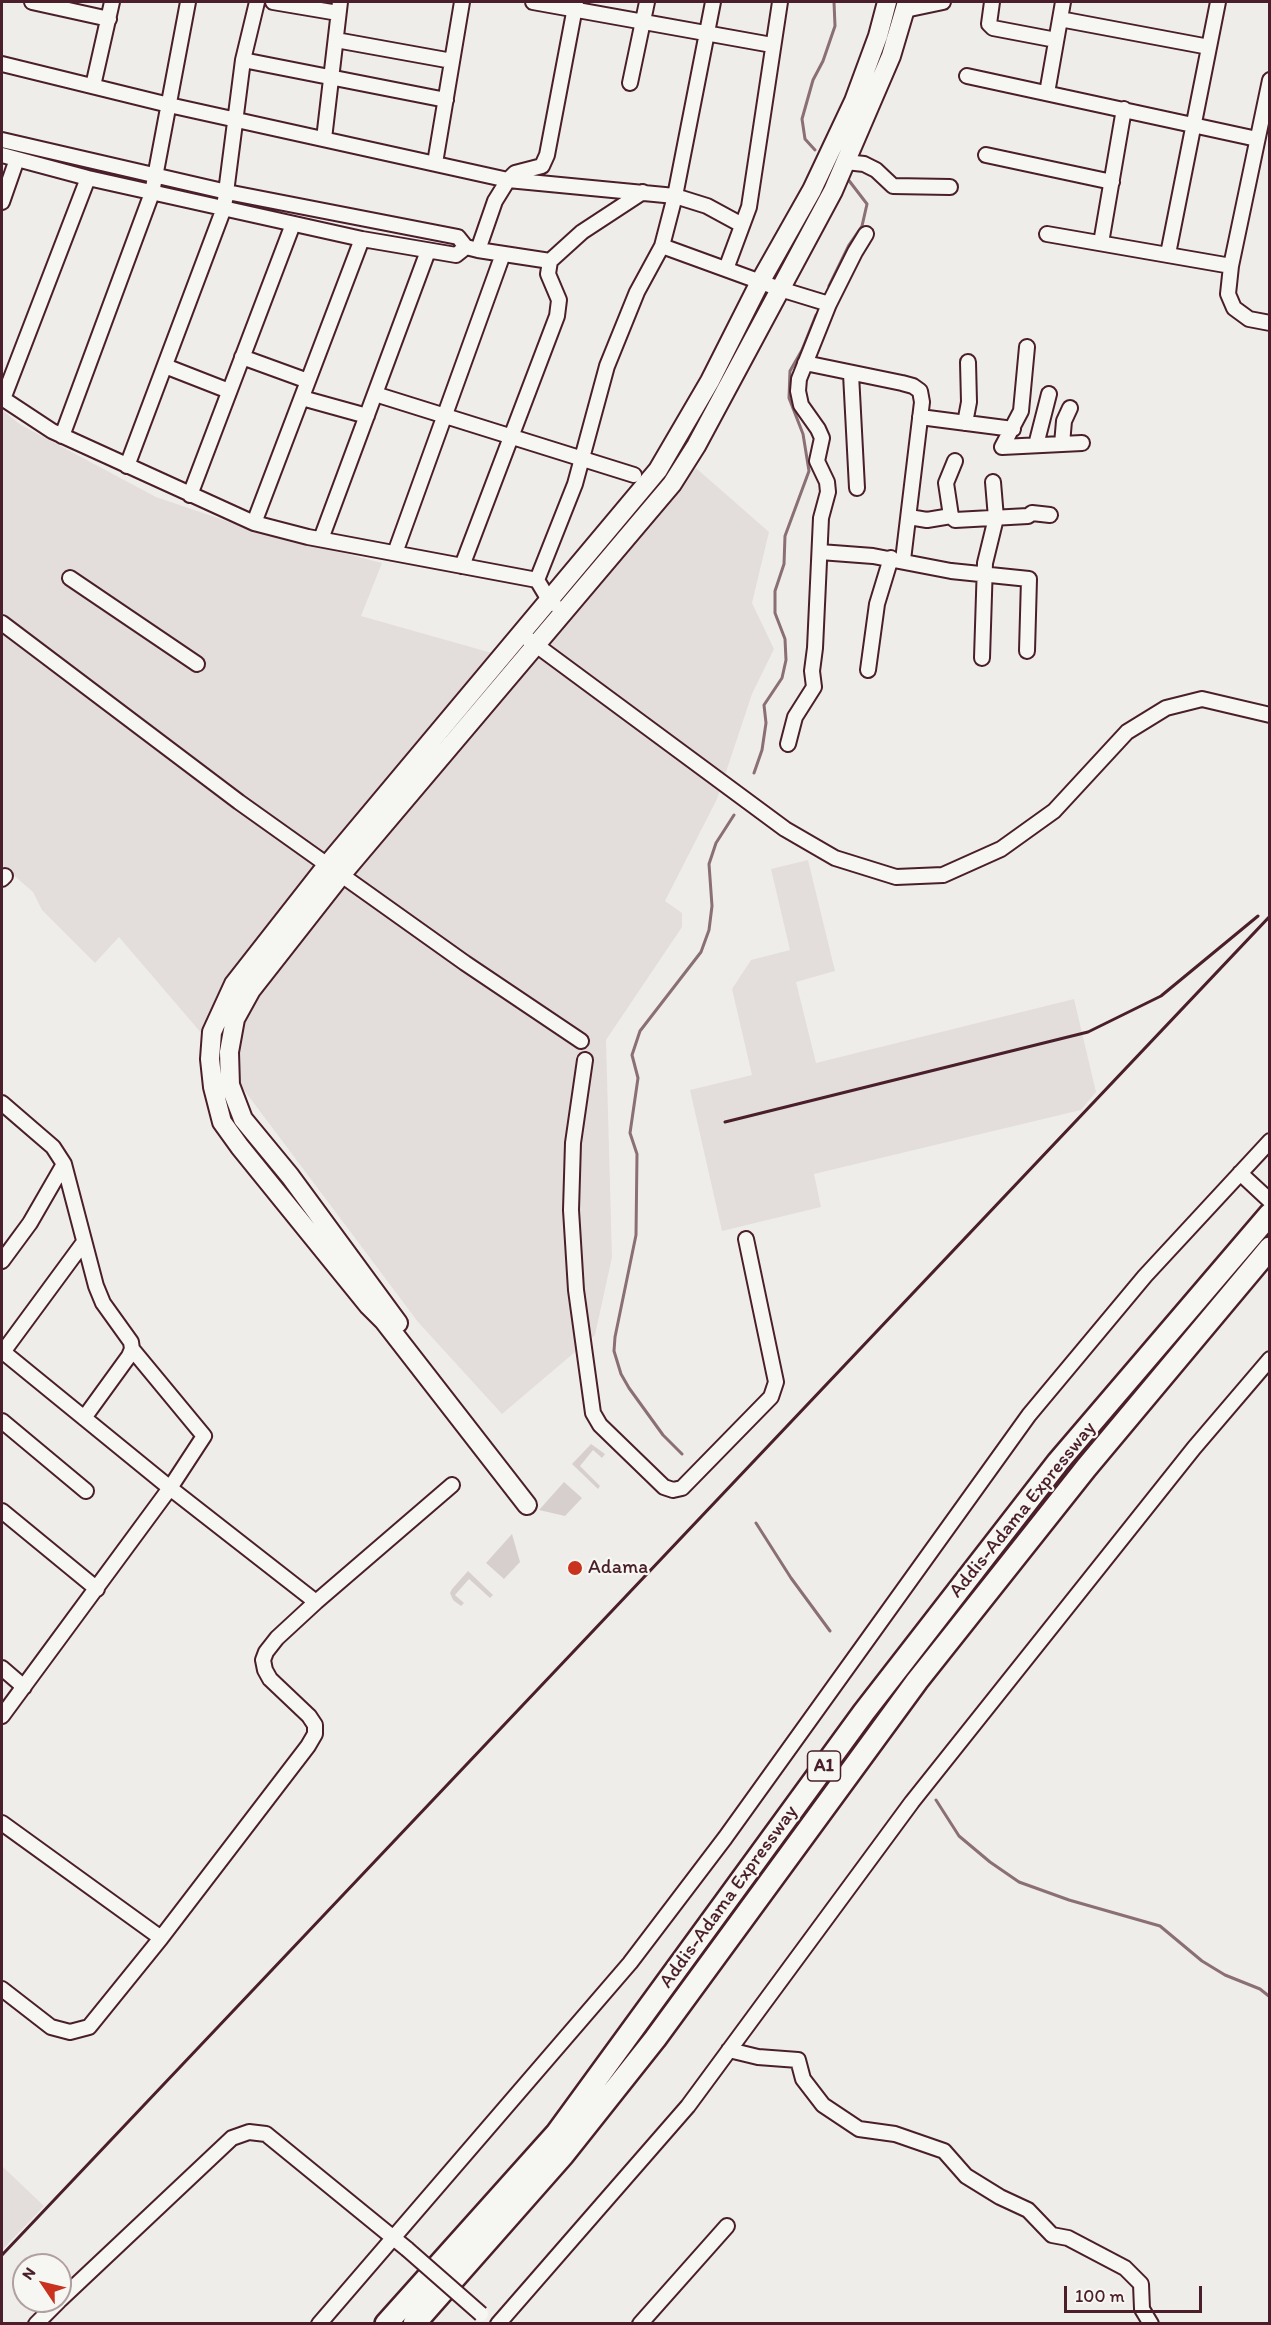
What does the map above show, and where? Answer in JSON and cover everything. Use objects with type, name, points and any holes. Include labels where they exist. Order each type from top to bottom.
[{"type":"highway","name":"Addis-Adama Expressway","points":[[386,2324],[557,2133],[871,1703],[1058,1462],[1269,1214]]},
{"type":"highway","name":"Addis-Adama Expressway","points":[[414,2324],[563,2155],[655,2038],[917,1682],[1086,1468],[1269,1248]]},
{"type":"main road","points":[[530,1501],[290,1176],[243,1119],[230,1085],[229,1052],[235,1019],[250,990],[335,869],[556,606],[658,470],[710,381],[760,282],[812,190],[854,101],[878,36],[887,2]]},
{"type":"main road","points":[[556,606],[672,484],[696,446],[846,162],[891,56],[905,6]]},
{"type":"street","points":[[41,2],[109,19]]},
{"type":"street","points":[[93,86],[112,2]]},
{"type":"street","points":[[62,436],[152,193],[188,2]]},
{"type":"street","points":[[127,466],[224,208],[243,60],[257,2]]},
{"type":"street","points":[[273,2],[339,7],[324,139]]},
{"type":"street","points":[[435,163],[462,2]]},
{"type":"street","points":[[533,2],[575,5],[644,21],[772,45]]},
{"type":"street","points":[[630,83],[647,2]]},
{"type":"street","points":[[537,580],[575,484],[607,366],[637,292],[662,246],[675,196],[713,2]]},
{"type":"street","points":[[726,269],[749,207],[780,2]]},
{"type":"street","points":[[905,6],[943,2]]},
{"type":"street","points":[[992,2],[989,24],[993,28],[1056,40]]},
{"type":"street","points":[[1047,93],[1063,2]]},
{"type":"street","points":[[1168,254],[1218,2]]},
{"type":"street","points":[[2,155],[152,193],[362,239],[456,255],[472,248],[508,180],[515,173],[542,166],[547,155],[575,5]]},
{"type":"street","points":[[1060,19],[1209,47]]},
{"type":"street","points":[[336,40],[452,61]]},
{"type":"street","points":[[243,60],[446,100]]},
{"type":"street","points":[[2,64],[169,105],[508,180],[675,196],[707,206],[742,225]]},
{"type":"street","points":[[967,76],[1257,139]]},
{"type":"street","points":[[1269,80],[1231,266],[1228,294],[1234,308],[1249,319],[1269,323]]},
{"type":"street","points":[[1101,243],[1124,109]]},
{"type":"street","points":[[2,140],[226,192],[459,237],[472,248],[550,261]]},
{"type":"street","points":[[986,155],[1112,182]]},
{"type":"street","points":[[2,202],[17,159]]},
{"type":"street","points":[[846,162],[870,167],[885,177],[893,186],[951,187]]},
{"type":"street","points":[[88,178],[2,399],[62,436],[254,523],[321,539],[537,580],[556,606]]},
{"type":"street","points":[[462,566],[557,316],[559,300],[548,274],[550,261],[582,232],[643,192]]},
{"type":"street","points":[[190,495],[293,224]]},
{"type":"street","points":[[788,744],[795,717],[814,687],[812,671],[821,518],[828,492],[827,482],[817,461],[822,438],[801,405],[798,390],[799,379],[829,304],[866,234]]},
{"type":"street","points":[[1047,234],[1231,266]]},
{"type":"street","points":[[254,523],[362,239]]},
{"type":"street","points":[[662,246],[780,289],[829,304]]},
{"type":"street","points":[[321,539],[428,251]]},
{"type":"street","points":[[395,553],[503,254]]},
{"type":"street","points":[[1027,347],[1021,411],[1002,447],[1082,444]]},
{"type":"street","points":[[242,357],[308,381]]},
{"type":"street","points":[[965,423],[969,402],[968,362]]},
{"type":"street","points":[[806,363],[913,386],[920,391],[922,402],[909,517],[897,559],[877,604],[868,670]]},
{"type":"street","points":[[165,366],[229,391]]},
{"type":"street","points":[[851,374],[857,488]]},
{"type":"street","points":[[375,394],[634,475]]},
{"type":"street","points":[[1036,445],[1049,394]]},
{"type":"street","points":[[302,398],[367,416]]},
{"type":"street","points":[[1062,444],[1064,421],[1071,408]]},
{"type":"street","points":[[920,417],[1012,429]]},
{"type":"street","points":[[955,461],[946,483],[951,516],[955,520],[1028,516],[1032,513],[1050,515]]},
{"type":"street","points":[[982,658],[985,563],[996,518],[993,482]]},
{"type":"street","points":[[909,517],[927,520],[951,516]]},
{"type":"street","points":[[820,552],[897,559],[951,571],[1029,579],[1027,651]]},
{"type":"street","points":[[70,578],[198,664]]},
{"type":"street","points":[[2,622],[239,802],[465,963],[581,1041]]},
{"type":"street","points":[[529,639],[773,820],[835,858],[896,878],[943,875],[1001,849],[1054,811],[1127,732],[1166,708],[1202,699],[1269,715]]},
{"type":"street","points":[[585,1060],[573,1143],[571,1210],[576,1290],[593,1413],[600,1425],[664,1487],[673,1491],[682,1488],[696,1475],[771,1397],[776,1383],[746,1239]]},
{"type":"street","points":[[2,1103],[53,1147],[64,1164],[84,1242],[103,1303],[131,1342],[132,1348],[204,1436],[170,1488],[2,1716]]},
{"type":"street","points":[[320,2324],[630,1963],[725,1838],[1029,1415],[1145,1276],[1269,1141]]},
{"type":"street","points":[[2,1261],[30,1223],[64,1164]]},
{"type":"street","points":[[1240,1173],[1269,1201]]},
{"type":"street","points":[[84,1242],[2,1351],[170,1488],[316,1602]]},
{"type":"street","points":[[84,1418],[129,1356],[132,1348]]},
{"type":"street","points":[[498,2324],[688,2106],[912,1802],[1194,1448],[1269,1359]]},
{"type":"street","points":[[2,1421],[86,1491]]},
{"type":"street","points":[[2,1989],[51,2027],[70,2032],[89,2027],[161,1938],[315,1734],[315,1725],[309,1716],[270,1679],[263,1660],[266,1652],[277,1638],[316,1602],[452,1485]]},
{"type":"street","points":[[2,1511],[97,1589]]},
{"type":"street","points":[[2,1668],[24,1687]]},
{"type":"street","points":[[2,1823],[161,1938]]},
{"type":"street","points":[[729,2050],[758,2057],[798,2060],[803,2079],[823,2105],[859,2129],[895,2134],[944,2151],[966,2176],[1000,2197],[1028,2210],[1052,2235],[1076,2242],[1125,2268],[1141,2284],[1142,2309],[1151,2324]]},
{"type":"street","points":[[72,2290],[232,2138],[249,2132],[266,2134],[408,2249],[486,2319]]},
{"type":"street","points":[[639,2324],[727,2226]]},
{"type":"street","points":[[36,2324],[47,2313]]},
{"type":"shaded area","points":[[2,410],[21,425],[156,497],[253,530],[382,563],[361,616],[531,664],[579,603],[696,468],[769,532],[752,603],[774,649],[752,694],[717,799],[665,901],[682,913],[682,927],[606,1040],[612,1257],[595,1335],[502,1414],[418,1322],[202,1034],[119,937],[95,963],[42,910],[33,892],[2,865]]},
{"type":"shaded area","points":[[808,860],[835,971],[796,982],[816,1063],[1074,999],[1096,1092],[1081,1110],[814,1174],[821,1207],[722,1231],[690,1090],[752,1075],[732,989],[751,960],[790,950],[771,869]]},
{"type":"shaded area","points":[[591,1444],[605,1454],[602,1458],[593,1450],[580,1466],[600,1486],[598,1489],[572,1464]]},
{"type":"shaded area","points":[[564,1482],[582,1498],[565,1516],[539,1510]]},
{"type":"shaded area","points":[[512,1534],[520,1562],[504,1579],[486,1563]]},
{"type":"shaded area","points":[[468,1571],[493,1595],[490,1598],[469,1579],[455,1595],[464,1603],[461,1606],[453,1600],[450,1593]]},
{"type":"shaded area","points":[[2,2166],[44,2206],[2,2250]]},
{"type":"waterway","points":[[815,150],[805,139],[802,119],[813,80],[823,61],[835,26],[834,2]]},
{"type":"waterway","points":[[829,286],[849,245],[862,226],[867,204],[847,178]]},
{"type":"waterway","points":[[754,773],[762,750],[766,723],[764,705],[782,678],[786,660],[785,639],[775,613],[775,591],[784,564],[785,536],[809,471],[803,434],[789,398],[790,371],[802,350],[816,315]]},
{"type":"waterway","points":[[682,1454],[663,1435],[629,1388],[621,1374],[614,1351],[636,1235],[637,1154],[630,1133],[638,1078],[632,1055],[640,1031],[701,952],[709,930],[712,906],[709,864],[716,843],[734,815]]},
{"type":"waterway","points":[[756,1523],[791,1578],[830,1631]]},
{"type":"waterway","points":[[936,1800],[959,1836],[1019,1882],[1069,1900],[1160,1926],[1202,1961],[1225,1975],[1260,1989],[1270,1997]]},
{"type":"railway","points":[[725,1122],[1088,1032],[1161,996],[1258,916]]},
{"type":"railway","points":[[2,2255],[1270,916]]},
{"type":"place","name":"Adama","points":[[575,1568]]}]
